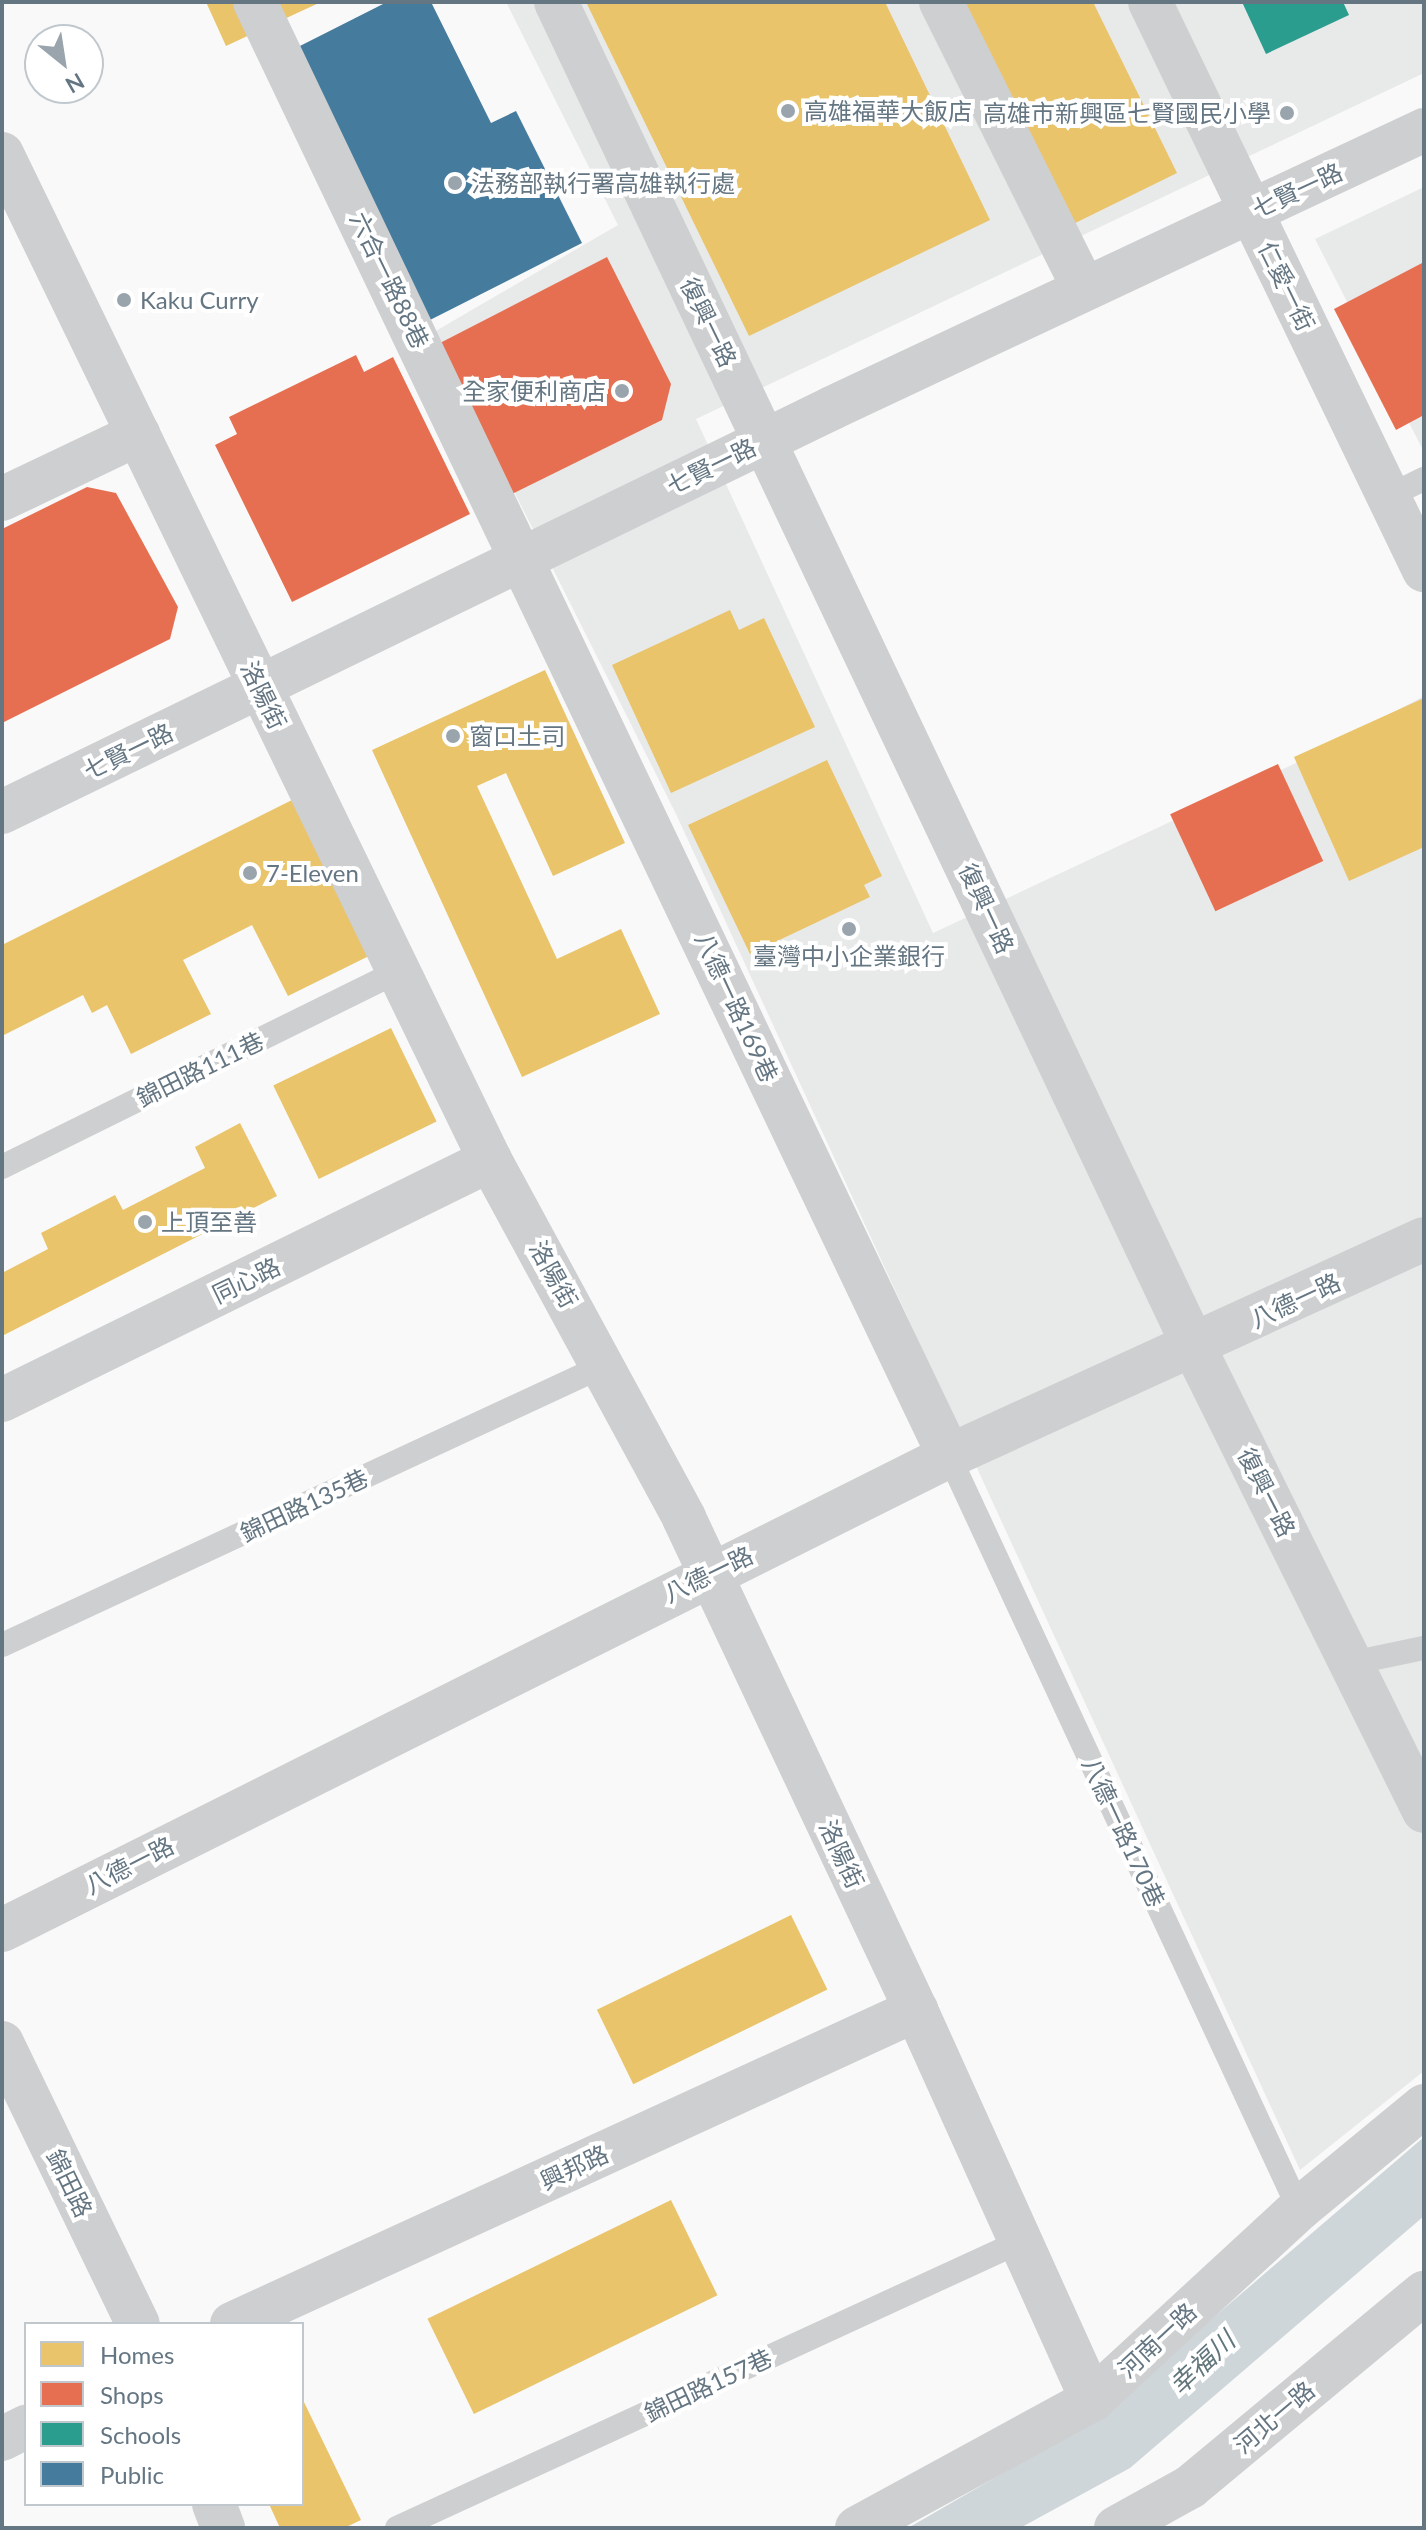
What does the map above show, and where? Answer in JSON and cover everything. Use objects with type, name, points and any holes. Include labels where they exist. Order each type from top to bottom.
[{"type":"street","name":"六合一路88巷","points":[[255,2],[525,558]]},
{"type":"street","name":"復興一路","points":[[556,2],[766,439],[1193,1345],[1424,1811]]},
{"type":"street","points":[[941,2],[1083,287]]},
{"type":"street","name":"仁愛一街","points":[[1150,2],[1251,212],[1406,488],[1424,570]]},
{"type":"street","name":"七賢一路","points":[[2,812],[766,439],[1083,287],[1424,130]]},
{"type":"street","name":"洛陽街","points":[[2,154],[17,225],[138,434],[490,1160],[605,1365],[710,1573],[916,2010],[1092,2400]]},
{"type":"street","points":[[2,499],[138,434]]},
{"type":"street","name":"八德一路169巷","points":[[525,558],[949,1456]]},
{"type":"street","name":"同心路","points":[[2,1400],[490,1160]]},
{"type":"street","name":"八德一路","points":[[2,1930],[949,1456],[1424,1239]]},
{"type":"street","name":"興邦路","points":[[236,2322],[916,2010]]},
{"type":"street","name":"錦田路","points":[[2,2043],[137,2322]]},
{"type":"street","name":"河南一路","points":[[857,2528],[1092,2400],[1299,2209],[1424,2106]]},
{"type":"street","name":"河北一路","points":[[1116,2528],[1190,2487],[1424,2293]]},
{"type":"street","points":[[2,2439],[24,2428]]},
{"type":"street","points":[[215,2506],[223,2528]]},
{"type":"lane","name":"錦田路111巷","points":[[2,1167],[398,971]]},
{"type":"lane","name":"錦田路135巷","points":[[2,1645],[605,1365]]},
{"type":"lane","name":"八德一路170巷","points":[[949,1456],[1299,2209]]},
{"type":"lane","points":[[1352,1663],[1424,1648]]},
{"type":"lane","name":"錦田路157巷","points":[[397,2528],[1019,2242]]},
{"type":"shaded area","points":[[506,2],[1424,2],[1424,73],[696,419],[933,933],[1313,755],[1424,696],[1424,2071],[1300,2170],[676,814],[434,332],[618,225]]},
{"type":"shaded area","points":[[1424,187],[1424,452],[1315,239]]},
{"type":"water","name":"幸福川","points":[[1424,2137],[1424,2216],[1130,2468],[1020,2528],[908,2528],[1094,2420]]},
{"type":"building: Homes","points":[[206,2],[321,2],[226,46]]},
{"type":"building: Homes","name":"高雄福華大飯店","points":[[586,2],[885,2],[990,220],[749,336]]},
{"type":"building: Homes","points":[[951,2],[1093,2],[1177,173],[1063,229]]},
{"type":"building: Homes","points":[[730,610],[739,630],[764,618],[815,727],[671,793],[612,665]]},
{"type":"building: Homes","points":[[545,670],[625,843],[553,876],[506,773],[477,786],[557,959],[621,929],[660,1014],[522,1077],[372,750]]},
{"type":"building: Homes","points":[[1424,698],[1424,847],[1349,881],[1294,757]]},
{"type":"building: Homes","points":[[827,760],[882,876],[864,885],[870,897],[750,954],[688,825]]},
{"type":"building: Homes","points":[[306,793],[379,951],[288,996],[252,925],[183,960],[211,1014],[131,1054],[107,1005],[92,1013],[83,995],[2,1036],[2,945]]},
{"type":"building: Homes","points":[[391,1028],[437,1121],[319,1179],[273,1085]]},
{"type":"building: Homes","name":"上頂至善","points":[[240,1123],[277,1196],[2,1336],[2,1273],[48,1249],[41,1233],[115,1195],[123,1210],[205,1168],[195,1147]]},
{"type":"building: Homes","points":[[791,1915],[827,1990],[633,2084],[597,2010]]},
{"type":"building: Homes","points":[[671,2200],[717,2295],[474,2414],[427,2319]]},
{"type":"building: Homes","points":[[304,2402],[361,2520],[344,2528],[280,2528],[270,2506],[304,2506]]},
{"type":"building: Shops","points":[[607,257],[671,384],[662,420],[512,494],[440,343]]},
{"type":"building: Shops","points":[[1424,262],[1424,415],[1396,430],[1334,309]]},
{"type":"building: Shops","points":[[356,355],[364,372],[393,357],[470,514],[292,602],[215,445],[237,434],[229,417]]},
{"type":"building: Shops","points":[[87,487],[116,493],[178,607],[170,639],[2,723],[2,529]]},
{"type":"building: Shops","points":[[1278,764],[1323,861],[1215,911],[1170,814]]},
{"type":"building: Schools","points":[[1242,2],[1343,2],[1349,15],[1266,54]]},
{"type":"building: Public","name":"法務部執行署高雄執行處","points":[[387,2],[431,2],[491,123],[516,111],[582,243],[428,321],[292,50]]},
{"type":"place","name":"高雄福華大飯店","points":[[788,111]]},
{"type":"place","name":"高雄市新興區七賢國民小學","points":[[1287,113]]},
{"type":"place","name":"法務部執行署高雄執行處","points":[[455,183]]},
{"type":"place","name":"Kaku Curry","points":[[124,300]]},
{"type":"place","name":"全家便利商店","points":[[622,391]]},
{"type":"place","name":"窗口土司","points":[[453,736]]},
{"type":"place","name":"7-Eleven","points":[[250,873]]},
{"type":"place","name":"臺灣中小企業銀行","points":[[849,929]]},
{"type":"place","name":"上頂至善","points":[[145,1222]]}]
